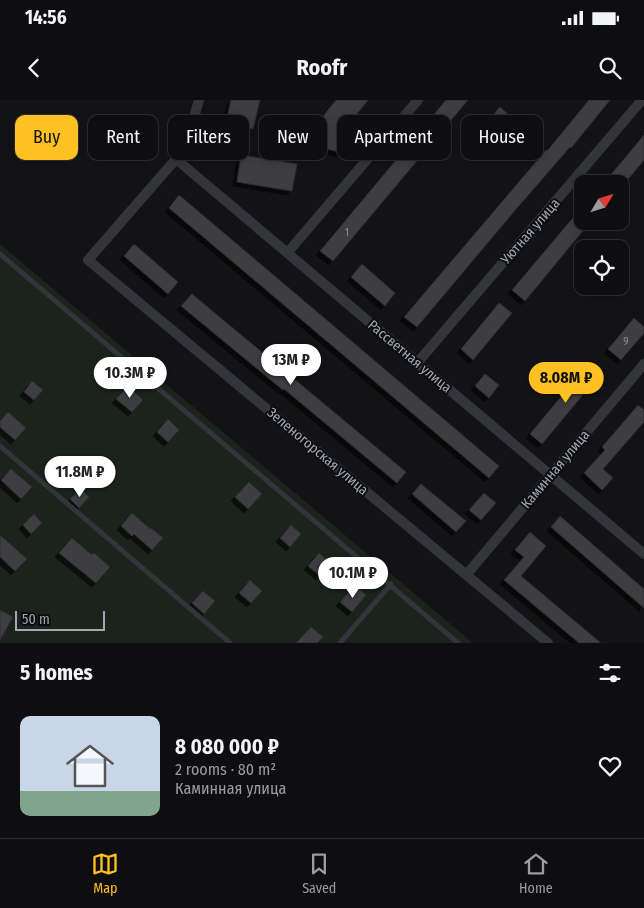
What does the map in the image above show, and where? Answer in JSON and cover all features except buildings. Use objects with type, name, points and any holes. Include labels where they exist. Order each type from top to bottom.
[{"type":"street","points":[[195,115],[199,100]]},
{"type":"street","points":[[288,252],[418,100]]},
{"type":"street","name":"Уютная улица","points":[[418,362],[642,100]]},
{"type":"street","name":"Зеленогорская улица","points":[[175,160],[88,260],[548,643]]},
{"type":"street","name":"Рассветная улица","points":[[177,160],[644,554]]},
{"type":"street","name":"Каминная улица","points":[[467,574],[644,364]]},
{"type":"lane","points":[[0,254],[458,643]]},
{"type":"lane","points":[[0,446],[230,643]]},
{"type":"lane","points":[[340,643],[390,584]]},
{"type":"shaded area","points":[[0,244],[473,643],[0,643]]}]
